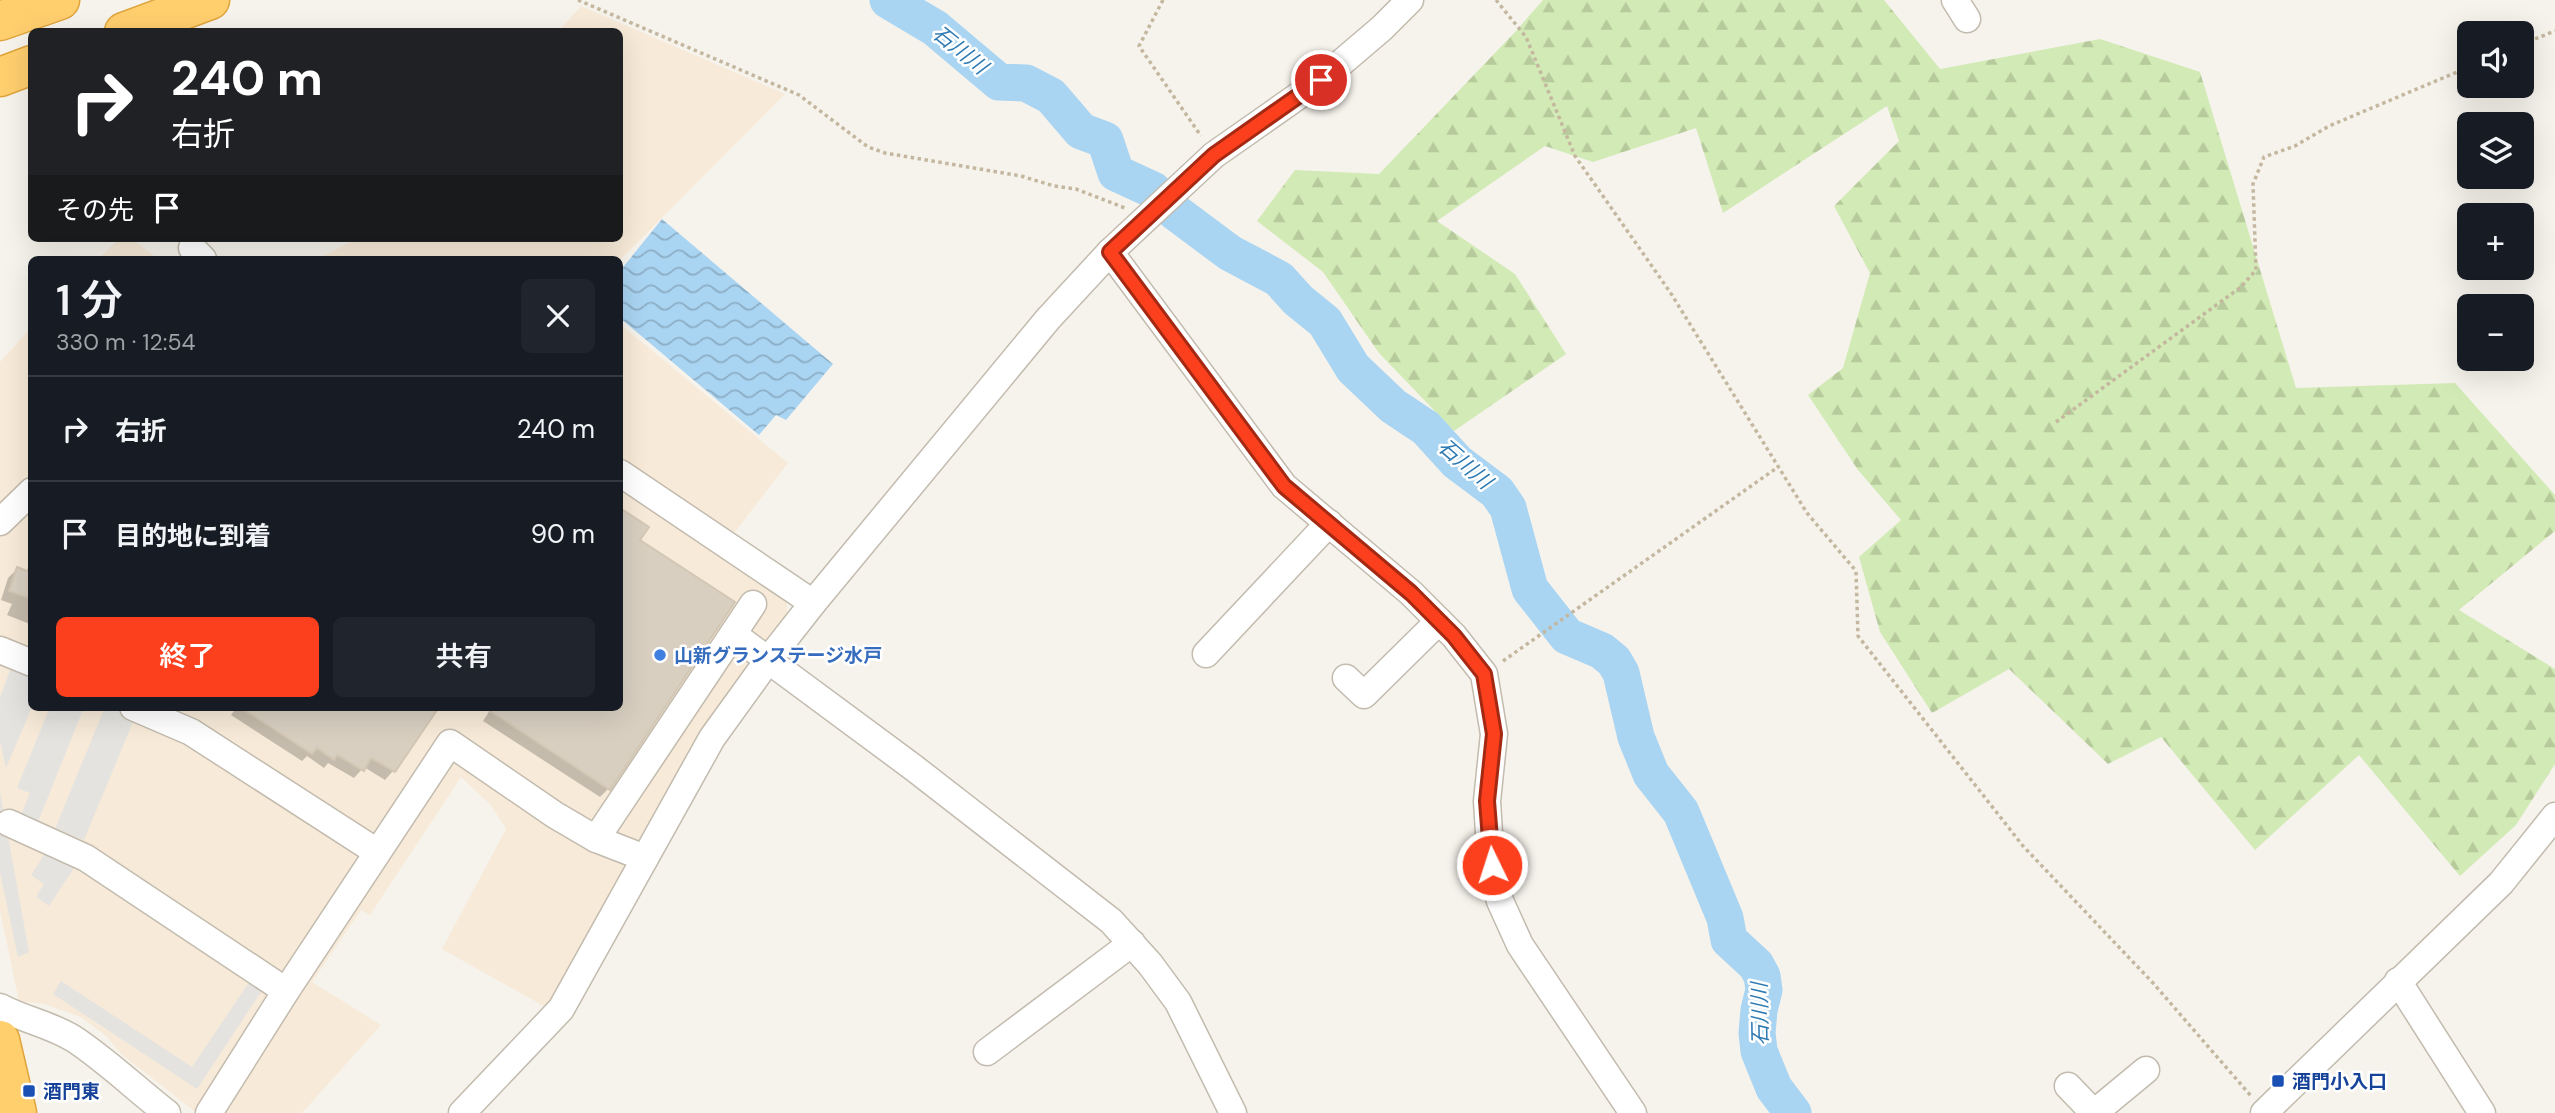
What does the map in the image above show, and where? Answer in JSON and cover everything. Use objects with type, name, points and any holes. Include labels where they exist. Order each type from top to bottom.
[{"type":"highway","points":[[0,22],[60,0]]},
{"type":"highway","points":[[135,28],[211,0]]},
{"type":"highway","points":[[0,77],[28,66]]},
{"type":"highway","points":[[0,1040],[17,1113]]},
{"type":"street","points":[[462,1113],[561,1009],[712,738],[769,659],[1048,319],[1110,252],[1214,155],[1321,80],[1410,0]]},
{"type":"street","points":[[1110,252],[1284,486],[1411,593],[1454,636],[1484,674],[1494,734],[1487,801],[1492,865],[1500,901],[1520,945],[1633,1113]]},
{"type":"street","points":[[623,475],[813,603]]},
{"type":"street","points":[[0,522],[28,495]]},
{"type":"street","points":[[1206,654],[1329,523]]},
{"type":"street","points":[[596,839],[753,604]]},
{"type":"street","points":[[1346,678],[1364,695],[1439,621]]},
{"type":"street","points":[[733,634],[1082,896],[1111,921],[1132,943],[1178,1002],[1233,1113]]},
{"type":"street","points":[[4,651],[28,661]]},
{"type":"street","points":[[142,711],[191,732],[377,852]]},
{"type":"street","points":[[209,1113],[450,743],[555,815],[596,839],[645,859]]},
{"type":"street","points":[[2264,1112],[2501,883],[2554,820]]},
{"type":"street","points":[[9,823],[86,858],[286,991]]},
{"type":"street","points":[[986,1052],[1132,943]]},
{"type":"street","points":[[2398,981],[2482,1113]]},
{"type":"street","points":[[0,1007],[18,1017],[47,1025],[74,1040],[167,1113]]},
{"type":"street","points":[[2068,1086],[2094,1113],[2146,1070]]},
{"type":"path","points":[[578,0],[799,95],[868,147],[885,153],[1021,176],[1054,186],[1076,189],[1126,208],[1157,208]]},
{"type":"path","points":[[1163,0],[1139,46],[1214,155]]},
{"type":"path","points":[[1496,0],[1526,37],[1575,156],[1670,292],[1807,513],[1856,571],[1858,636],[2024,846],[2153,982],[2264,1112]]},
{"type":"path","points":[[2534,39],[2555,31]]},
{"type":"path","points":[[2056,422],[2241,287],[2256,270],[2253,184],[2263,157],[2295,146],[2329,126],[2457,72]]},
{"type":"path","points":[[1484,674],[1778,467]]},
{"type":"shaded area","points":[[581,6],[785,94],[623,257],[323,256],[351,242],[623,242],[623,28],[562,28]]},
{"type":"shaded area","points":[[116,242],[136,242],[154,256],[101,256]]},
{"type":"shaded area","points":[[623,326],[788,463],[721,550],[786,591],[788,622],[549,1009],[442,949],[506,829],[491,805],[461,777],[370,915],[361,910],[312,982],[381,1025],[302,1113],[197,1113],[121,1054],[107,1037],[81,1017],[44,1004],[19,1001],[0,911],[0,362],[28,331],[28,711],[623,711]]},
{"type":"shaded area","points":[[12,665],[28,672],[28,711],[30,711],[6,768],[0,741],[0,697]]},
{"type":"shaded area","points":[[48,711],[82,711],[38,822],[21,815],[30,793],[17,788]]},
{"type":"shaded area","points":[[103,711],[117,711],[135,717],[84,840],[55,829]]},
{"type":"shaded area","points":[[0,792],[29,952],[18,957],[0,873]]},
{"type":"shaded area","points":[[49,847],[76,865],[49,906],[36,897],[44,884],[31,875]]},
{"type":"shaded area","points":[[61,981],[192,1067],[250,981],[263,989],[197,1089],[53,994]]},
{"type":"green space","points":[[1543,0],[1884,0],[1940,69],[2100,39],[2200,72],[2296,388],[2455,383],[2555,495],[2555,531],[2459,610],[2555,669],[2555,764],[2516,825],[2460,876],[2359,755],[2255,850],[2161,737],[2108,764],[2009,669],[1932,713],[1880,632],[1859,557],[1901,520],[1858,470],[1808,395],[1843,368],[1870,273],[1834,206],[1899,141],[1887,106],[1723,213],[1696,128],[1593,162],[1545,146],[1437,221],[1515,274],[1566,354],[1454,431],[1379,353],[1323,272],[1257,221],[1295,170],[1379,174]]},
{"type":"water","points":[[662,219],[833,364],[786,420],[776,415],[759,435],[623,321],[623,267]]},
{"type":"building","name":"山新グランステージ水戸","points":[[623,510],[649,527],[640,540],[735,602],[610,790],[490,711],[623,711]]},
{"type":"building","points":[[17,567],[28,571],[28,598],[9,591]]},
{"type":"building","points":[[246,711],[436,711],[395,772],[371,758],[364,771],[337,755],[334,760],[317,748],[312,754]]},
{"type":"waterway","name":"石川川","points":[[888,0],[935,28],[999,82],[1026,83],[1051,96],[1081,131],[1105,140],[1116,173],[1153,190],[1175,212],[1230,253],[1279,279],[1298,300],[1325,322],[1353,368],[1393,406],[1426,428],[1457,462],[1497,492],[1508,508],[1530,589],[1567,636],[1602,651],[1614,661],[1621,673],[1636,737],[1651,774],[1681,812],[1725,918],[1729,940],[1756,965],[1762,976],[1764,990],[1757,1033],[1759,1051],[1774,1088],[1793,1113]]},
{"type":"place","name":"山新グランステージ水戸","points":[[660,655]]},
{"type":"place","name":"酒門小入口","points":[[2278,1081]]},
{"type":"place","name":"酒門東","points":[[29,1091]]},
{"type":"route","points":[[1321,80],[1214,155],[1110,252],[1284,486],[1411,593],[1454,636],[1484,674],[1494,734],[1487,801],[1492,865]]}]
